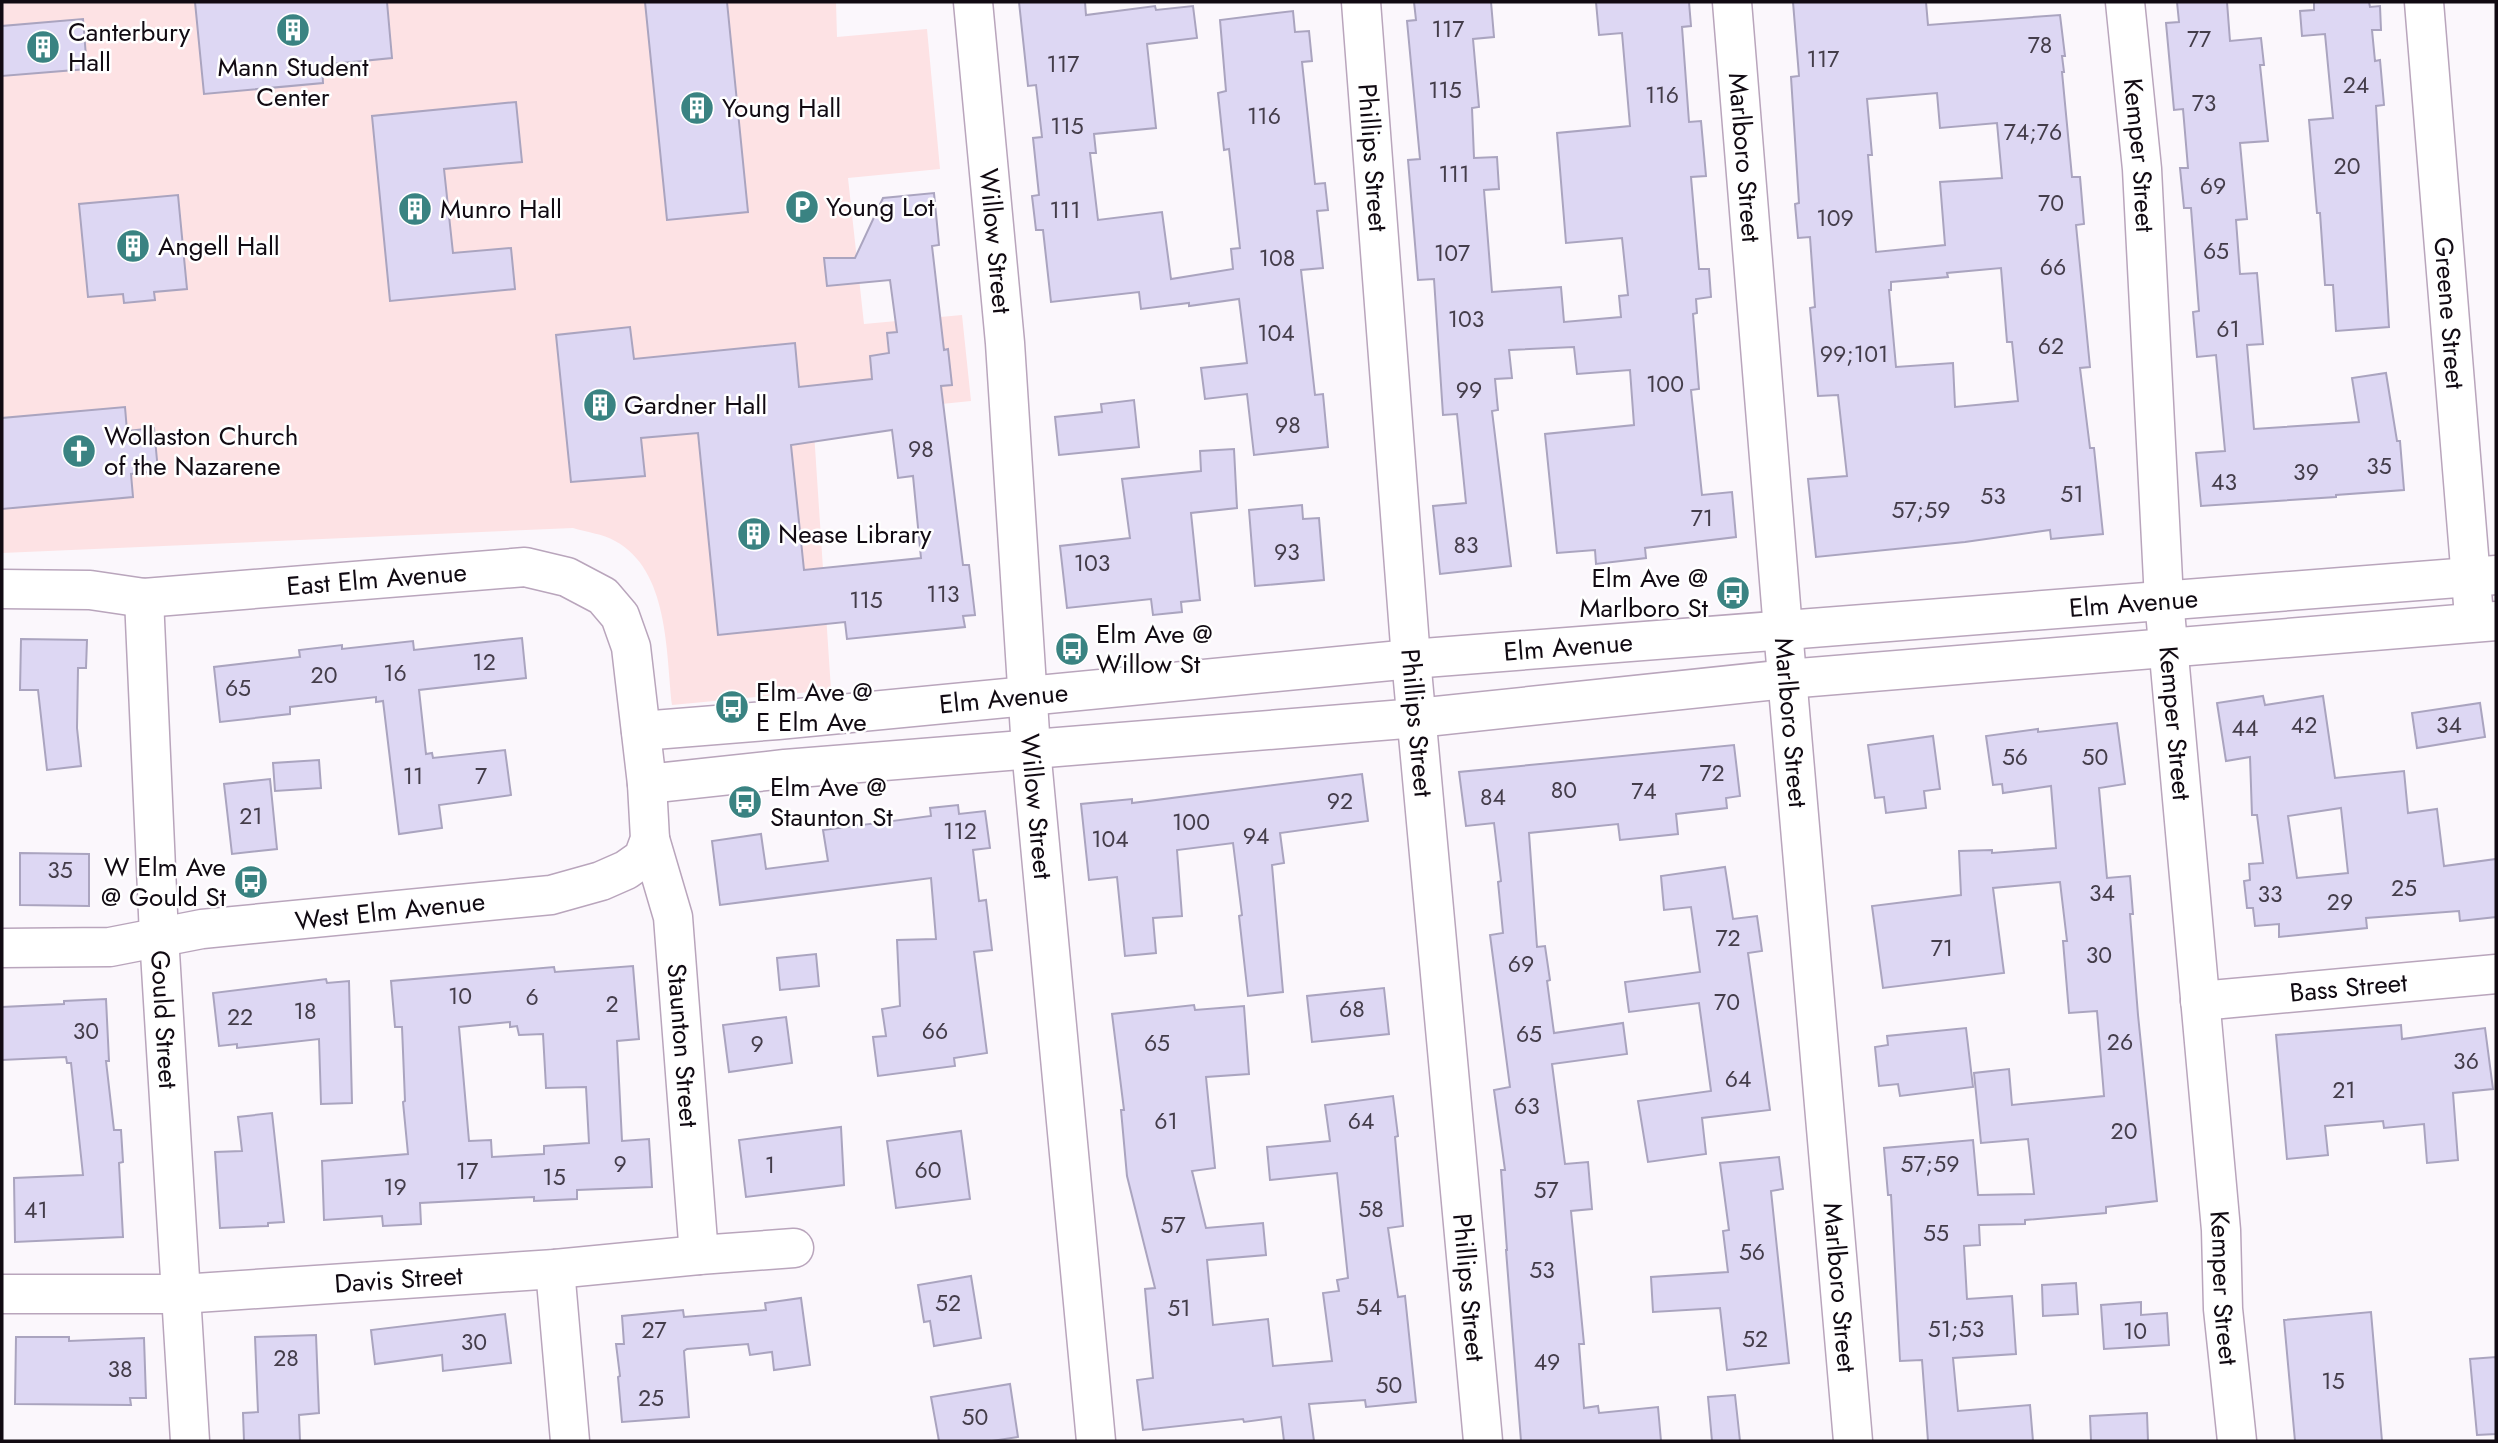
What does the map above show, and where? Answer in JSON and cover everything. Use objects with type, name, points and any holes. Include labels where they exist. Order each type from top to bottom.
[{"type":"street","name":"Willow Street","points":[[973,2],[1005,344],[1031,749],[1096,1441]]},
{"type":"street","name":"Phillips Street","points":[[1361,2],[1411,659],[1483,1441]]},
{"type":"street","name":"Marlboro Street","points":[[1732,2],[1853,1441]]},
{"type":"street","name":"Kemper Street","points":[[2125,2],[2142,169],[2164,600],[2221,1230],[2223,1309],[2237,1441]]},
{"type":"street","name":"Greene Street","points":[[2424,2],[2484,576],[2486,622]]},
{"type":"street","name":"East Elm Avenue","points":[[2,589],[90,590],[144,598],[526,568],[567,578],[603,596],[620,616],[631,646],[641,730]]},
{"type":"street","name":"Elm Avenue","points":[[641,730],[778,720],[1411,659],[2484,576]]},
{"type":"street","name":"Gould Street","points":[[144,598],[159,936],[190,1441]]},
{"type":"street","name":"Elm Avenue","points":[[647,784],[785,769],[1418,718],[1787,679],[2486,622]]},
{"type":"street","points":[[641,730],[650,839]]},
{"type":"street","name":"West Elm Avenue","points":[[2,948],[110,947],[202,929],[551,895],[582,888],[626,870],[643,858],[650,839]]},
{"type":"street","name":"Staunton Street","points":[[650,839],[673,917],[699,1255]]},
{"type":"street","name":"Bass Street","points":[[2200,1001],[2496,974]]},
{"type":"street","name":"Davis Street","points":[[2,1294],[181,1294],[555,1269],[794,1248]]},
{"type":"street","points":[[555,1269],[570,1441]]},
{"type":"shaded area","points":[[2,2],[836,2],[837,37],[927,29],[940,169],[848,178],[864,324],[962,315],[971,401],[813,417],[831,690],[672,705],[662,614],[646,571],[633,554],[615,541],[573,528],[2,553]]},
{"type":"building","name":"Mann Student Center","points":[[195,2],[387,2],[392,58],[322,65],[323,83],[204,94]]},
{"type":"building","name":"Young Hall","points":[[645,2],[727,2],[748,212],[667,220]]},
{"type":"building","points":[[1019,2],[1085,2],[1086,15],[1155,6],[1156,10],[1193,6],[1197,38],[1147,44],[1156,128],[1094,134],[1096,153],[1090,153],[1098,220],[1162,212],[1171,279],[1233,269],[1231,249],[1240,248],[1229,149],[1224,150],[1218,93],[1226,91],[1220,20],[1293,11],[1295,32],[1309,31],[1312,61],[1302,62],[1315,184],[1325,183],[1328,210],[1317,211],[1323,268],[1301,270],[1315,395],[1323,394],[1328,447],[1254,455],[1247,394],[1205,399],[1201,368],[1247,363],[1239,299],[1141,309],[1139,292],[1051,302],[1043,230],[1036,230],[1032,196],[1039,195],[1033,138],[1042,137],[1036,85],[1028,86]]},
{"type":"building","points":[[1414,2],[1491,2],[1494,37],[1473,39],[1479,107],[1472,108],[1474,158],[1497,157],[1499,189],[1484,190],[1492,292],[1561,287],[1564,322],[1621,317],[1619,296],[1628,295],[1622,238],[1566,243],[1557,133],[1630,126],[1622,33],[1599,35],[1596,2],[1689,2],[1691,26],[1682,27],[1689,122],[1701,121],[1706,176],[1691,177],[1699,269],[1709,269],[1711,297],[1696,299],[1697,313],[1693,314],[1699,389],[1691,390],[1702,495],[1732,492],[1736,537],[1645,548],[1646,558],[1596,564],[1595,550],[1557,553],[1545,434],[1634,425],[1630,370],[1577,374],[1574,347],[1509,350],[1512,378],[1495,379],[1498,410],[1492,411],[1511,566],[1440,574],[1433,506],[1466,503],[1457,414],[1443,415],[1434,279],[1418,280],[1408,160],[1420,159],[1407,21],[1416,20]]},
{"type":"building","points":[[1793,2],[1926,2],[1928,25],[2060,15],[2065,56],[2062,56],[2062,72],[2072,177],[2080,177],[2084,224],[2076,225],[2090,367],[2080,368],[2090,448],[2094,448],[2103,534],[2051,539],[2050,530],[1965,542],[1816,557],[1808,479],[1847,476],[1838,395],[1818,396],[1810,308],[1815,307],[1810,237],[1798,238],[1795,204],[1799,203],[1791,77],[1799,76]],"holes":[[[1937,93],[1940,128],[1997,123],[2002,178],[1940,182],[1945,245],[1876,252],[1868,155],[1872,155],[1867,99]],[[2001,268],[2007,342],[2012,342],[2018,401],[1955,407],[1953,363],[1896,367],[1889,290],[1891,282],[1948,277],[1947,273]]]},
{"type":"building","points":[[2177,2],[2227,2],[2230,41],[2261,38],[2264,65],[2260,65],[2268,141],[2240,143],[2247,219],[2236,220],[2240,274],[2257,273],[2263,344],[2247,345],[2254,429],[2359,422],[2352,378],[2386,373],[2397,441],[2400,441],[2404,490],[2201,506],[2196,453],[2225,451],[2216,355],[2197,357],[2193,312],[2199,311],[2191,208],[2184,208],[2180,168],[2188,168],[2183,109],[2174,110],[2166,23],[2179,22]]},
{"type":"building","points":[[2314,2],[2369,2],[2370,7],[2380,6],[2381,30],[2372,30],[2375,61],[2380,60],[2384,105],[2376,106],[2389,327],[2336,331],[2333,285],[2325,285],[2309,120],[2333,118],[2325,34],[2302,36],[2300,11],[2314,10]]},
{"type":"building","name":"Canterbury Hall","points":[[83,19],[87,69],[2,76],[2,26]]},
{"type":"building","name":"Munro Hall","points":[[516,102],[522,162],[444,169],[453,253],[511,248],[515,289],[390,301],[372,116]]},
{"type":"building","points":[[934,193],[939,245],[932,246],[944,350],[948,349],[952,385],[941,386],[963,565],[969,565],[975,615],[963,616],[965,627],[847,639],[845,622],[718,635],[698,433],[641,438],[645,476],[571,482],[556,335],[630,327],[634,359],[795,343],[799,387],[872,379],[870,356],[889,353],[887,333],[897,332],[890,280],[827,286],[824,258],[855,258],[883,198]],"holes":[[[892,430],[898,478],[913,476],[921,558],[804,570],[791,445]]]},
{"type":"building","name":"Angell Hall","points":[[178,195],[187,289],[154,292],[155,300],[124,303],[123,294],[88,297],[79,204]]},
{"type":"building","points":[[1134,400],[1139,447],[1059,455],[1055,417],[1102,412],[1101,404]]},
{"type":"building","name":"Wollaston Church of the Nazarene","points":[[125,407],[127,431],[154,428],[158,471],[131,474],[133,497],[2,509],[2,418]]},
{"type":"building","points":[[1234,449],[1237,508],[1191,513],[1200,600],[1181,602],[1182,612],[1153,615],[1151,599],[1067,608],[1060,546],[1130,538],[1122,479],[1201,471],[1200,451]]},
{"type":"building","points":[[1302,505],[1303,519],[1319,518],[1324,580],[1255,586],[1249,510]]},
{"type":"building","points":[[522,638],[526,678],[419,690],[426,754],[432,753],[433,758],[505,750],[511,795],[439,805],[442,828],[399,834],[383,701],[376,702],[376,697],[290,707],[290,714],[220,722],[214,667],[300,657],[299,650],[342,645],[342,649],[413,641],[414,650]]},
{"type":"building","points":[[21,639],[87,640],[86,668],[78,668],[77,728],[81,766],[47,770],[38,690],[20,690]]},
{"type":"building","points":[[2263,696],[2265,705],[2323,696],[2335,778],[2404,771],[2408,813],[2437,809],[2444,866],[2496,859],[2496,917],[2460,921],[2459,911],[2366,918],[2367,928],[2279,937],[2279,924],[2255,926],[2253,908],[2247,908],[2244,881],[2250,880],[2249,864],[2263,863],[2257,815],[2252,815],[2250,757],[2226,761],[2217,703]],"holes":[[[2341,808],[2348,873],[2297,878],[2288,816]]]},
{"type":"building","points":[[2480,703],[2485,737],[2417,748],[2412,713]]},
{"type":"building","points":[[2117,723],[2125,784],[2099,788],[2107,878],[2130,876],[2133,914],[2130,914],[2138,1015],[2157,1201],[2106,1207],[2106,1213],[2025,1220],[2025,1224],[1979,1225],[1980,1245],[1964,1246],[1967,1299],[2012,1296],[2016,1354],[1953,1358],[1958,1411],[2030,1405],[2033,1441],[1928,1441],[1922,1360],[1900,1361],[1891,1195],[1888,1195],[1884,1148],[1973,1140],[1978,1195],[2034,1194],[2028,1139],[1981,1143],[1974,1073],[2009,1069],[2012,1105],[2104,1096],[2097,1011],[2069,1013],[2063,941],[2067,941],[2060,882],[1993,888],[2004,973],[1883,988],[1872,906],[1961,895],[1959,851],[1992,850],[1992,853],[2056,848],[2051,786],[2003,793],[2002,784],[1993,785],[1986,736]]},
{"type":"building","points":[[1933,736],[1940,789],[1924,791],[1926,808],[1886,813],[1884,797],[1875,798],[1868,745]]},
{"type":"building","points":[[1734,745],[1740,796],[1726,798],[1727,808],[1676,814],[1678,834],[1620,840],[1618,824],[1529,833],[1537,947],[1545,946],[1554,1033],[1623,1023],[1627,1054],[1552,1064],[1565,1164],[1588,1162],[1592,1209],[1571,1211],[1584,1344],[1579,1344],[1584,1408],[1598,1406],[1599,1413],[1658,1407],[1661,1441],[1521,1441],[1501,1170],[1505,1170],[1494,1090],[1510,1087],[1490,935],[1503,933],[1498,882],[1501,881],[1494,823],[1466,826],[1459,772]]},
{"type":"building","points":[[319,760],[321,788],[275,791],[273,763]]},
{"type":"building","points":[[1362,774],[1368,821],[1280,833],[1284,863],[1272,865],[1283,992],[1248,996],[1233,843],[1177,850],[1182,916],[1153,918],[1156,953],[1125,956],[1117,877],[1089,880],[1081,804],[1132,799],[1132,803]]},
{"type":"building","points":[[270,779],[277,849],[232,854],[224,784]]},
{"type":"building","points":[[958,805],[959,814],[985,811],[990,848],[973,850],[979,901],[986,900],[992,950],[974,952],[987,1053],[954,1058],[955,1066],[878,1076],[873,1037],[886,1036],[882,1009],[900,1006],[897,940],[936,939],[931,878],[720,905],[712,841],[761,834],[766,869],[828,861],[823,830],[931,816],[930,808]]},
{"type":"building","points":[[20,853],[89,854],[89,906],[20,905]]},
{"type":"building","points":[[1725,867],[1733,919],[1757,916],[1762,951],[1748,953],[1770,1110],[1702,1118],[1706,1154],[1648,1162],[1638,1101],[1711,1091],[1699,1003],[1629,1012],[1625,982],[1700,972],[1691,907],[1664,910],[1661,876]]},
{"type":"building","points":[[816,954],[819,986],[780,990],[777,958]]},
{"type":"building","points":[[633,966],[639,1039],[617,1041],[622,1141],[649,1139],[652,1187],[577,1190],[577,1199],[534,1201],[534,1197],[420,1203],[421,1224],[383,1226],[382,1216],[324,1220],[322,1161],[408,1154],[403,1102],[402,1027],[395,1027],[391,981],[554,967],[555,972]],"holes":[[[510,1022],[510,1027],[517,1026],[519,1035],[543,1034],[546,1088],[586,1087],[589,1143],[544,1146],[544,1154],[492,1157],[491,1140],[469,1141],[459,1027]]]},
{"type":"building","points":[[326,979],[327,983],[349,981],[352,1103],[321,1104],[319,1039],[237,1048],[237,1044],[219,1046],[213,993]]},
{"type":"building","points":[[1384,988],[1389,1034],[1312,1042],[1307,996]]},
{"type":"building","points":[[106,999],[109,1061],[106,1061],[114,1130],[121,1130],[123,1162],[119,1163],[123,1237],[15,1242],[14,1178],[83,1175],[71,1063],[67,1063],[66,1057],[2,1060],[2,1007]]},
{"type":"building","points":[[1194,1005],[1195,1010],[1244,1006],[1249,1074],[1206,1077],[1215,1168],[1192,1171],[1206,1228],[1263,1223],[1266,1255],[1207,1260],[1213,1325],[1268,1319],[1273,1366],[1332,1361],[1323,1293],[1339,1291],[1337,1280],[1348,1278],[1337,1173],[1270,1180],[1267,1147],[1330,1141],[1325,1105],[1393,1096],[1403,1226],[1388,1228],[1398,1297],[1405,1296],[1416,1402],[1366,1407],[1365,1400],[1309,1404],[1314,1441],[1284,1441],[1281,1417],[1143,1430],[1137,1380],[1153,1378],[1145,1289],[1155,1288],[1127,1176],[1121,1110],[1124,1110],[1112,1014]]},
{"type":"building","points":[[786,1017],[792,1063],[729,1072],[723,1025]]},
{"type":"building","points":[[2401,1025],[2402,1039],[2485,1028],[2493,1089],[2453,1093],[2458,1160],[2427,1163],[2424,1124],[2384,1128],[2383,1121],[2325,1126],[2328,1155],[2287,1159],[2276,1035]]},
{"type":"building","points":[[1966,1028],[1973,1087],[1900,1096],[1898,1084],[1879,1086],[1875,1047],[1888,1045],[1887,1036]]},
{"type":"building","points":[[272,1113],[284,1222],[268,1223],[268,1226],[220,1228],[215,1152],[242,1151],[238,1117]]},
{"type":"building","points":[[841,1127],[844,1185],[746,1197],[739,1140]]},
{"type":"building","points":[[961,1131],[970,1199],[896,1208],[887,1141]]},
{"type":"building","points":[[1779,1157],[1783,1189],[1771,1191],[1789,1363],[1727,1370],[1720,1308],[1653,1312],[1651,1277],[1728,1272],[1723,1231],[1729,1230],[1720,1163]]},
{"type":"building","points":[[971,1276],[981,1338],[934,1346],[930,1321],[924,1322],[918,1285]]},
{"type":"building","points":[[2076,1283],[2078,1314],[2043,1316],[2042,1285]]},
{"type":"building","points":[[801,1298],[810,1365],[774,1370],[772,1352],[750,1355],[748,1344],[687,1349],[684,1351],[689,1417],[622,1422],[616,1344],[624,1344],[622,1316],[683,1310],[684,1317],[766,1310],[765,1303]]},
{"type":"building","points":[[2141,1302],[2141,1315],[2167,1313],[2169,1345],[2104,1349],[2101,1305]]},
{"type":"building","points":[[2371,1312],[2382,1441],[2295,1441],[2284,1320]]},
{"type":"building","points":[[505,1314],[511,1363],[443,1371],[442,1355],[375,1364],[371,1330]]},
{"type":"building","points":[[316,1335],[319,1413],[299,1415],[300,1441],[244,1441],[243,1413],[258,1412],[255,1337]]},
{"type":"building","points":[[16,1337],[69,1337],[69,1341],[144,1338],[146,1398],[130,1398],[131,1405],[15,1404]]},
{"type":"building","points":[[2496,1357],[2496,1434],[2477,1435],[2470,1359]]},
{"type":"building","points":[[1010,1384],[1018,1437],[992,1441],[939,1441],[931,1397]]},
{"type":"building","points":[[1735,1395],[1740,1441],[1712,1441],[1708,1397]]},
{"type":"building","points":[[2147,1413],[2148,1441],[2091,1441],[2090,1416]]},
{"type":"place","name":"Mann Student Center","points":[[293,30]]},
{"type":"place","name":"Canterbury Hall","points":[[43,47]]},
{"type":"place","name":"Young Hall","points":[[697,108]]},
{"type":"place","name":"Young Lot","points":[[802,207]]},
{"type":"place","name":"Munro Hall","points":[[415,209]]},
{"type":"place","name":"Angell Hall","points":[[133,246]]},
{"type":"place","name":"Gardner Hall","points":[[600,405]]},
{"type":"place","name":"Wollaston Church of the Nazarene","points":[[79,451]]},
{"type":"place","name":"Nease Library","points":[[754,534]]},
{"type":"place","name":"Elm Ave @ Marlboro St","points":[[1733,593]]},
{"type":"place","name":"Elm Ave @ Willow St","points":[[1072,649]]},
{"type":"place","name":"Elm Ave @ E Elm Ave","points":[[732,707]]},
{"type":"place","name":"Elm Ave @ Staunton St","points":[[745,802]]},
{"type":"place","name":"W Elm Ave @ Gould St","points":[[251,882]]}]
